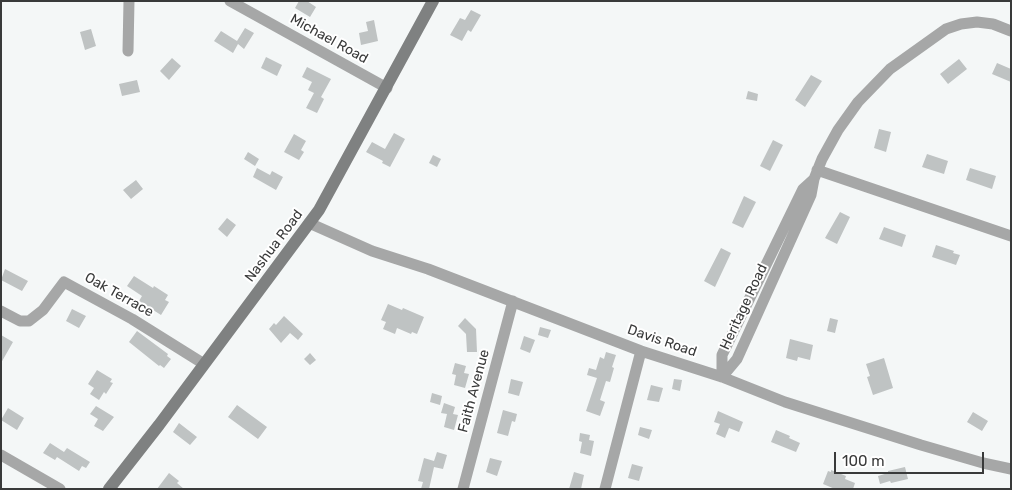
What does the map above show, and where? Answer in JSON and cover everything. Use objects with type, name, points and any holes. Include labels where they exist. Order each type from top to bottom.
[{"type":"main road","name":"Nashua Road","points":[[109,489],[319,210],[433,1]]},
{"type":"street","points":[[128,51],[129,1]]},
{"type":"street","name":"Michael Road","points":[[230,1],[387,88]]},
{"type":"street","name":"Heritage Road","points":[[722,377],[722,355],[803,189],[815,175],[838,130],[866,93],[890,69],[936,35],[951,27],[972,22],[993,24],[1011,31]]},
{"type":"street","points":[[815,175],[1011,236]]},
{"type":"street","name":"Davis Road","points":[[309,223],[372,250],[428,269],[642,350],[722,377],[785,402],[983,463],[1011,469]]},
{"type":"street","name":"Oak Terrace","points":[[1,311],[20,321],[29,321],[43,310],[64,282],[142,325],[204,364]]},
{"type":"street","name":"Faith Avenue","points":[[463,489],[513,301]]},
{"type":"street","points":[[605,489],[642,350]]},
{"type":"street","points":[[1,455],[60,489]]},
{"type":"building","points":[[299,1],[307,1],[316,7],[310,17],[295,8]]},
{"type":"building","points":[[471,10],[481,15],[471,32],[468,30],[462,41],[450,35],[460,18],[465,20]]},
{"type":"building","points":[[374,20],[378,41],[361,45],[359,33],[368,31],[366,22]]},
{"type":"building","points":[[245,28],[254,33],[244,49],[238,44],[233,53],[214,41],[221,31],[237,41]]},
{"type":"building","points":[[91,29],[96,46],[85,50],[80,32]]},
{"type":"building","points":[[266,57],[282,65],[277,76],[261,68]]},
{"type":"building","points":[[172,58],[181,66],[169,80],[160,71]]},
{"type":"building","points":[[959,59],[967,69],[948,84],[940,74]]},
{"type":"building","points":[[997,63],[1011,69],[1011,82],[992,74]]},
{"type":"building","points":[[307,67],[331,79],[321,97],[324,99],[317,113],[306,108],[314,93],[308,90],[312,82],[302,77]]},
{"type":"building","points":[[811,75],[822,81],[805,107],[795,100]]},
{"type":"building","points":[[137,80],[140,92],[122,96],[119,84]]},
{"type":"building","points":[[748,91],[758,94],[757,101],[746,99]]},
{"type":"building","points":[[879,129],[891,132],[886,152],[874,148]]},
{"type":"building","points":[[394,133],[405,139],[390,167],[366,152],[372,142],[385,149]]},
{"type":"building","points":[[294,134],[306,141],[301,150],[304,152],[299,160],[284,152]]},
{"type":"building","points":[[773,140],[783,145],[770,171],[760,166]]},
{"type":"building","points":[[248,152],[259,159],[255,166],[244,159]]},
{"type":"building","points":[[927,154],[948,161],[944,174],[922,167]]},
{"type":"building","points":[[433,155],[441,159],[437,167],[429,163]]},
{"type":"building","points":[[257,168],[270,175],[272,171],[283,177],[276,190],[253,177]]},
{"type":"building","points":[[970,168],[996,176],[992,189],[966,180]]},
{"type":"building","points":[[136,180],[143,189],[131,199],[123,190]]},
{"type":"building","points":[[744,196],[756,202],[743,228],[732,223]]},
{"type":"building","points":[[840,212],[850,217],[837,244],[825,238]]},
{"type":"building","points":[[227,218],[236,225],[227,237],[218,229]]},
{"type":"building","points":[[884,227],[906,235],[902,247],[879,239]]},
{"type":"building","points":[[936,245],[960,255],[956,265],[932,257]]},
{"type":"building","points":[[721,248],[731,253],[715,287],[704,281]]},
{"type":"building","points":[[5,269],[28,281],[22,291],[1,280]]},
{"type":"building","points":[[134,276],[168,295],[165,300],[169,302],[161,315],[139,301],[142,296],[127,286]]},
{"type":"building","points":[[388,304],[424,317],[417,334],[412,332],[411,334],[397,328],[395,334],[383,329],[386,322],[381,320]]},
{"type":"building","points":[[72,309],[86,316],[79,328],[66,321]]},
{"type":"building","points":[[284,316],[303,334],[298,340],[290,333],[281,343],[269,329],[274,323],[276,325]]},
{"type":"building","points":[[465,318],[476,329],[477,352],[467,352],[466,334],[458,326]]},
{"type":"building","points":[[830,318],[838,320],[835,333],[827,331]]},
{"type":"building","points":[[540,327],[551,330],[548,338],[538,335]]},
{"type":"building","points":[[137,331],[168,354],[167,356],[171,359],[164,368],[129,342]]},
{"type":"building","points":[[1,335],[13,342],[1,363]]},
{"type":"building","points":[[524,336],[535,340],[530,353],[520,349]]},
{"type":"building","points":[[790,339],[813,345],[810,360],[798,357],[797,361],[786,358]]},
{"type":"building","points":[[606,352],[616,355],[610,382],[606,381],[600,400],[605,402],[600,416],[586,411],[597,378],[587,375],[589,368],[596,370],[600,357],[604,359]]},
{"type":"building","points":[[310,353],[316,360],[310,365],[304,359]]},
{"type":"building","points":[[884,358],[893,388],[873,395],[867,377],[870,376],[866,364]]},
{"type":"building","points":[[455,363],[466,366],[464,373],[469,374],[465,388],[454,385],[456,375],[452,374]]},
{"type":"building","points":[[97,370],[112,379],[110,382],[113,383],[106,394],[104,392],[99,400],[90,394],[94,388],[88,384]]},
{"type":"building","points":[[511,379],[523,382],[519,396],[508,393]]},
{"type":"building","points":[[674,379],[682,380],[680,391],[672,389]]},
{"type":"building","points":[[651,385],[663,388],[659,402],[647,400]]},
{"type":"building","points":[[432,393],[442,396],[440,405],[430,402]]},
{"type":"building","points":[[444,403],[455,407],[453,414],[458,415],[454,430],[444,427],[447,414],[441,413]]},
{"type":"building","points":[[237,405],[267,427],[258,439],[228,417]]},
{"type":"building","points":[[96,406],[114,417],[103,431],[94,426],[98,419],[90,414]]},
{"type":"building","points":[[8,408],[24,418],[17,430],[1,420]]},
{"type":"building","points":[[503,410],[517,414],[515,422],[512,421],[508,436],[497,433]]},
{"type":"building","points":[[718,411],[743,422],[739,432],[729,428],[725,438],[716,434],[720,424],[714,422]]},
{"type":"building","points":[[973,412],[988,421],[982,431],[967,422]]},
{"type":"building","points":[[179,423],[197,437],[190,445],[173,432]]},
{"type":"building","points":[[640,427],[652,430],[649,439],[638,435]]},
{"type":"building","points":[[776,430],[800,443],[796,452],[771,442]]},
{"type":"building","points":[[580,433],[590,435],[589,440],[594,441],[591,456],[580,453],[582,442],[579,441]]},
{"type":"building","points":[[50,443],[64,452],[67,448],[90,462],[86,468],[82,466],[79,471],[57,457],[55,460],[43,453]]},
{"type":"building","points":[[437,452],[447,455],[443,469],[434,467],[429,489],[421,489],[423,482],[418,481],[424,458],[434,461]]},
{"type":"building","points":[[490,458],[502,461],[497,476],[486,472]]},
{"type":"building","points":[[632,464],[643,467],[639,481],[628,478]]},
{"type":"building","points":[[905,467],[908,479],[880,484],[878,476],[888,473],[888,471]]},
{"type":"building","points":[[831,470],[846,476],[845,479],[855,483],[853,489],[835,489],[823,484],[828,471],[831,472]]},
{"type":"building","points":[[574,472],[584,475],[581,489],[569,489]]},
{"type":"building","points":[[169,473],[179,481],[177,483],[184,489],[157,489]]}]
